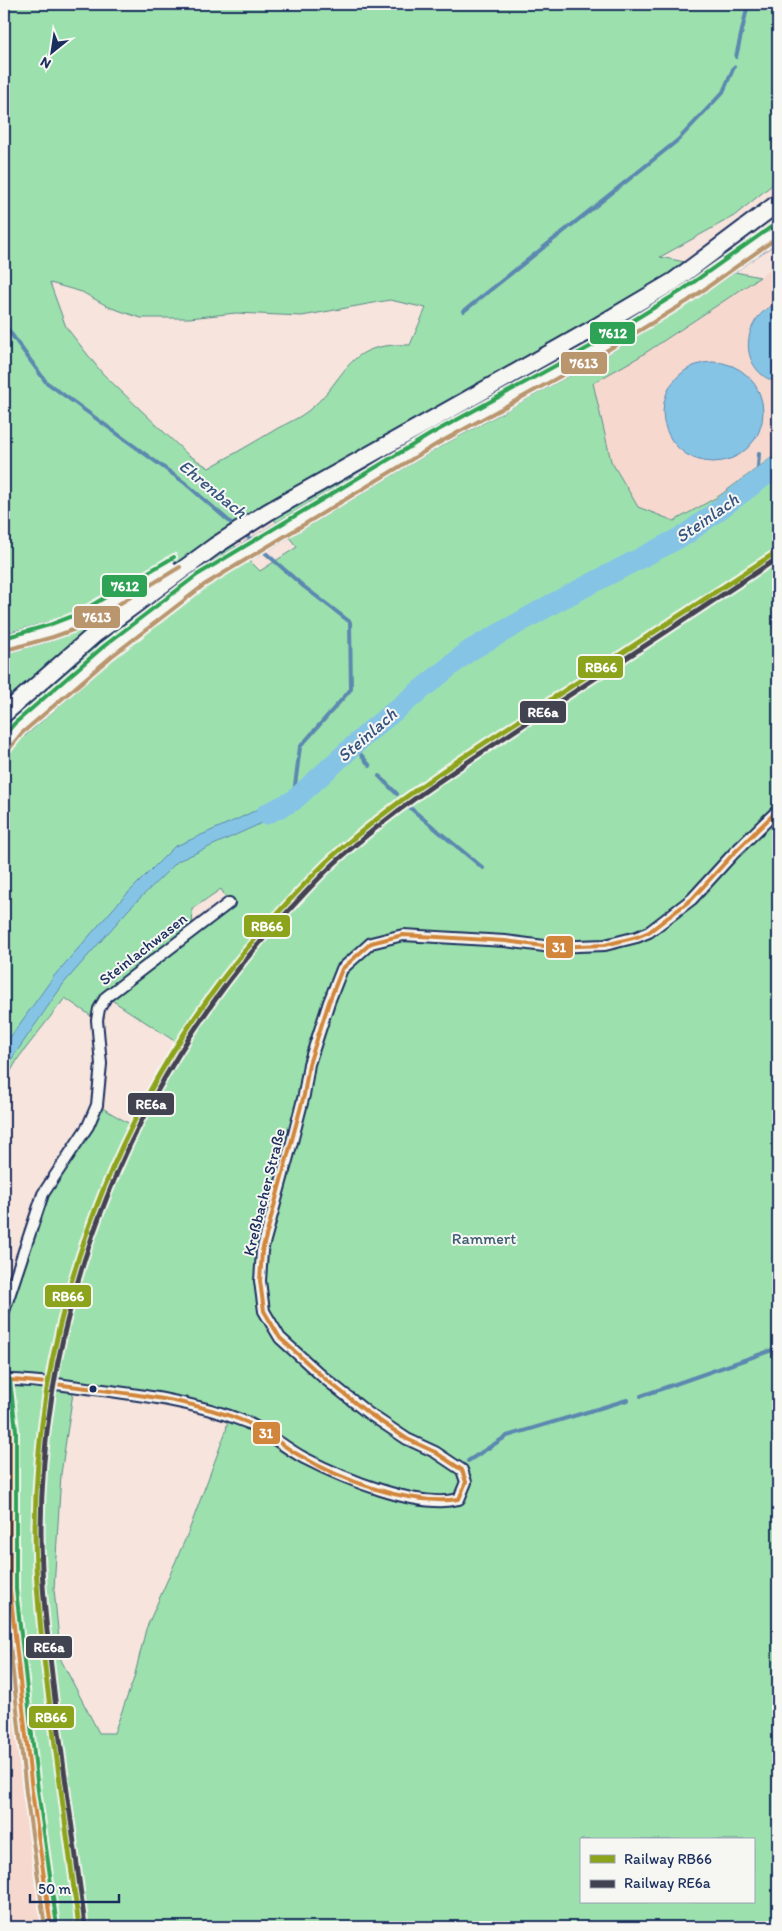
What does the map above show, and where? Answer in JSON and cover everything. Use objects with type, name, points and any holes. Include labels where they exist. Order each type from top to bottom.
[{"type":"highway","points":[[4,714],[95,634],[221,542],[268,512],[674,281],[778,203]]},
{"type":"highway","points":[[4,741],[116,645],[200,580],[434,439],[606,344],[684,296],[778,230]]},
{"type":"highway","points":[[4,644],[51,632],[78,621],[182,560],[221,542]]},
{"type":"highway","points":[[4,745],[18,729]]},
{"type":"street","name":"Kreßbacher Straße","points":[[4,1380],[36,1380],[123,1392],[184,1404],[247,1423],[303,1457],[344,1476],[381,1490],[432,1502],[459,1500],[466,1482],[462,1470],[435,1452],[407,1439],[368,1413],[323,1377],[280,1338],[264,1311],[260,1281],[262,1251],[297,1123],[309,1064],[342,969],[371,943],[403,935],[504,941],[552,947],[605,945],[637,937],[649,932],[692,899],[733,854],[778,810]]},
{"type":"street","name":"Steinlachwasen","points":[[4,1311],[43,1194],[88,1126],[97,1105],[101,1064],[97,1020],[98,1009],[106,997],[229,903]]},
{"type":"street","points":[[4,1380],[10,1431],[10,1589],[32,1790],[51,1927]]},
{"type":"shaded area","points":[[778,262],[778,453],[719,496],[674,521],[638,507],[611,461],[593,383],[639,357],[760,277]]},
{"type":"shaded area","points":[[4,1381],[51,1927],[4,1927]]},
{"type":"green space","name":"Rammert","points":[[4,4],[778,4],[778,180],[734,216],[660,257],[760,277],[639,357],[593,383],[611,461],[638,507],[674,521],[719,496],[778,453],[778,1927],[51,1927],[10,1589],[4,1381],[4,1311],[43,1194],[97,1105],[130,1124],[176,1042],[107,997],[97,1020],[65,998],[19,1057],[4,1083]],"holes":[[[50,283],[82,292],[109,307],[141,318],[189,318],[236,313],[302,316],[390,300],[426,308],[410,345],[372,349],[359,356],[308,411],[209,468],[187,454],[102,373],[66,327]],[[268,512],[297,547],[260,571],[223,534]],[[221,889],[229,903],[193,930],[192,909]],[[74,1386],[213,1412],[228,1418],[226,1431],[188,1533],[146,1629],[134,1678],[114,1733],[99,1733],[61,1660],[54,1589],[61,1474]]]},
{"type":"water","points":[[778,303],[778,383],[765,377],[755,367],[750,356],[748,344],[750,331],[756,320],[765,310]]},
{"type":"water","points":[[713,362],[723,363],[741,370],[755,384],[762,402],[762,422],[755,440],[741,454],[723,461],[713,462],[703,461],[685,454],[671,440],[664,422],[663,412],[664,402],[671,384],[685,370],[703,363]]},
{"type":"water","points":[[289,794],[293,809],[178,861],[129,909],[64,983],[4,1070],[4,1046],[54,976],[120,901],[174,847]]},
{"type":"waterway","points":[[736,57],[748,4]]},
{"type":"waterway","points":[[464,311],[678,140],[723,92],[734,67]]},
{"type":"waterway","name":"Ehrenbach","points":[[4,324],[46,382],[185,483],[237,528]]},
{"type":"waterway","points":[[757,482],[759,453]]},
{"type":"waterway","name":"Steinlach","points":[[266,814],[293,801],[371,730],[469,651],[552,604],[685,535],[778,466]]},
{"type":"waterway","name":"Ehrenbach","points":[[243,532],[254,543]]},
{"type":"waterway","name":"Ehrenbach","points":[[261,549],[303,586],[350,622],[351,689],[300,747],[293,801]]},
{"type":"waterway","points":[[354,746],[370,766]]},
{"type":"waterway","points":[[379,776],[397,794]]},
{"type":"waterway","points":[[409,807],[483,868]]},
{"type":"waterway","points":[[641,1396],[778,1348]]},
{"type":"waterway","points":[[468,1461],[507,1436],[627,1400]]},
{"type":"rail line","name":"RB66","points":[[79,1927],[44,1663],[38,1596],[35,1529],[40,1443],[53,1357],[74,1274],[102,1192],[138,1114],[181,1039],[231,969],[287,903],[335,854],[407,796],[458,761],[778,551]]},
{"type":"rail line","name":"RE6a","points":[[85,1926],[56,1708],[44,1597],[41,1531],[46,1445],[58,1360],[79,1277],[108,1196],[143,1118],[186,1043],[235,973],[291,908],[338,860],[385,821],[460,767],[778,558]]},
{"type":"transit line","name":"7612","points":[[4,736],[14,724],[104,646],[197,575],[431,434],[595,344],[681,291],[774,225]]},
{"type":"transit line","name":"7613","points":[[9,749],[22,733],[112,656],[204,585],[437,444],[601,354],[688,301],[778,237]]},
{"type":"transit line","name":"7612","points":[[4,638],[49,625],[75,615],[174,557]]},
{"type":"transit line","name":"7613","points":[[6,650],[81,627],[180,567]]},
{"type":"transit line","name":"31","points":[[4,1380],[127,1393],[208,1409],[253,1425],[297,1454],[354,1482],[397,1495],[418,1499],[459,1499],[466,1482],[462,1470],[435,1452],[407,1439],[368,1413],[323,1377],[280,1338],[264,1311],[260,1281],[262,1251],[304,1095],[309,1064],[342,969],[371,943],[403,935],[505,941],[552,947],[605,945],[637,937],[649,932],[692,899],[733,854],[778,810]]},
{"type":"transit line","name":"7612","points":[[10,1380],[16,1431],[16,1589],[38,1790],[57,1926]]},
{"type":"transit line","name":"31","points":[[4,1381],[10,1431],[10,1589],[32,1791],[51,1927]]},
{"type":"transit line","name":"7613","points":[[4,1431],[4,1590],[26,1792],[45,1927]]}]
